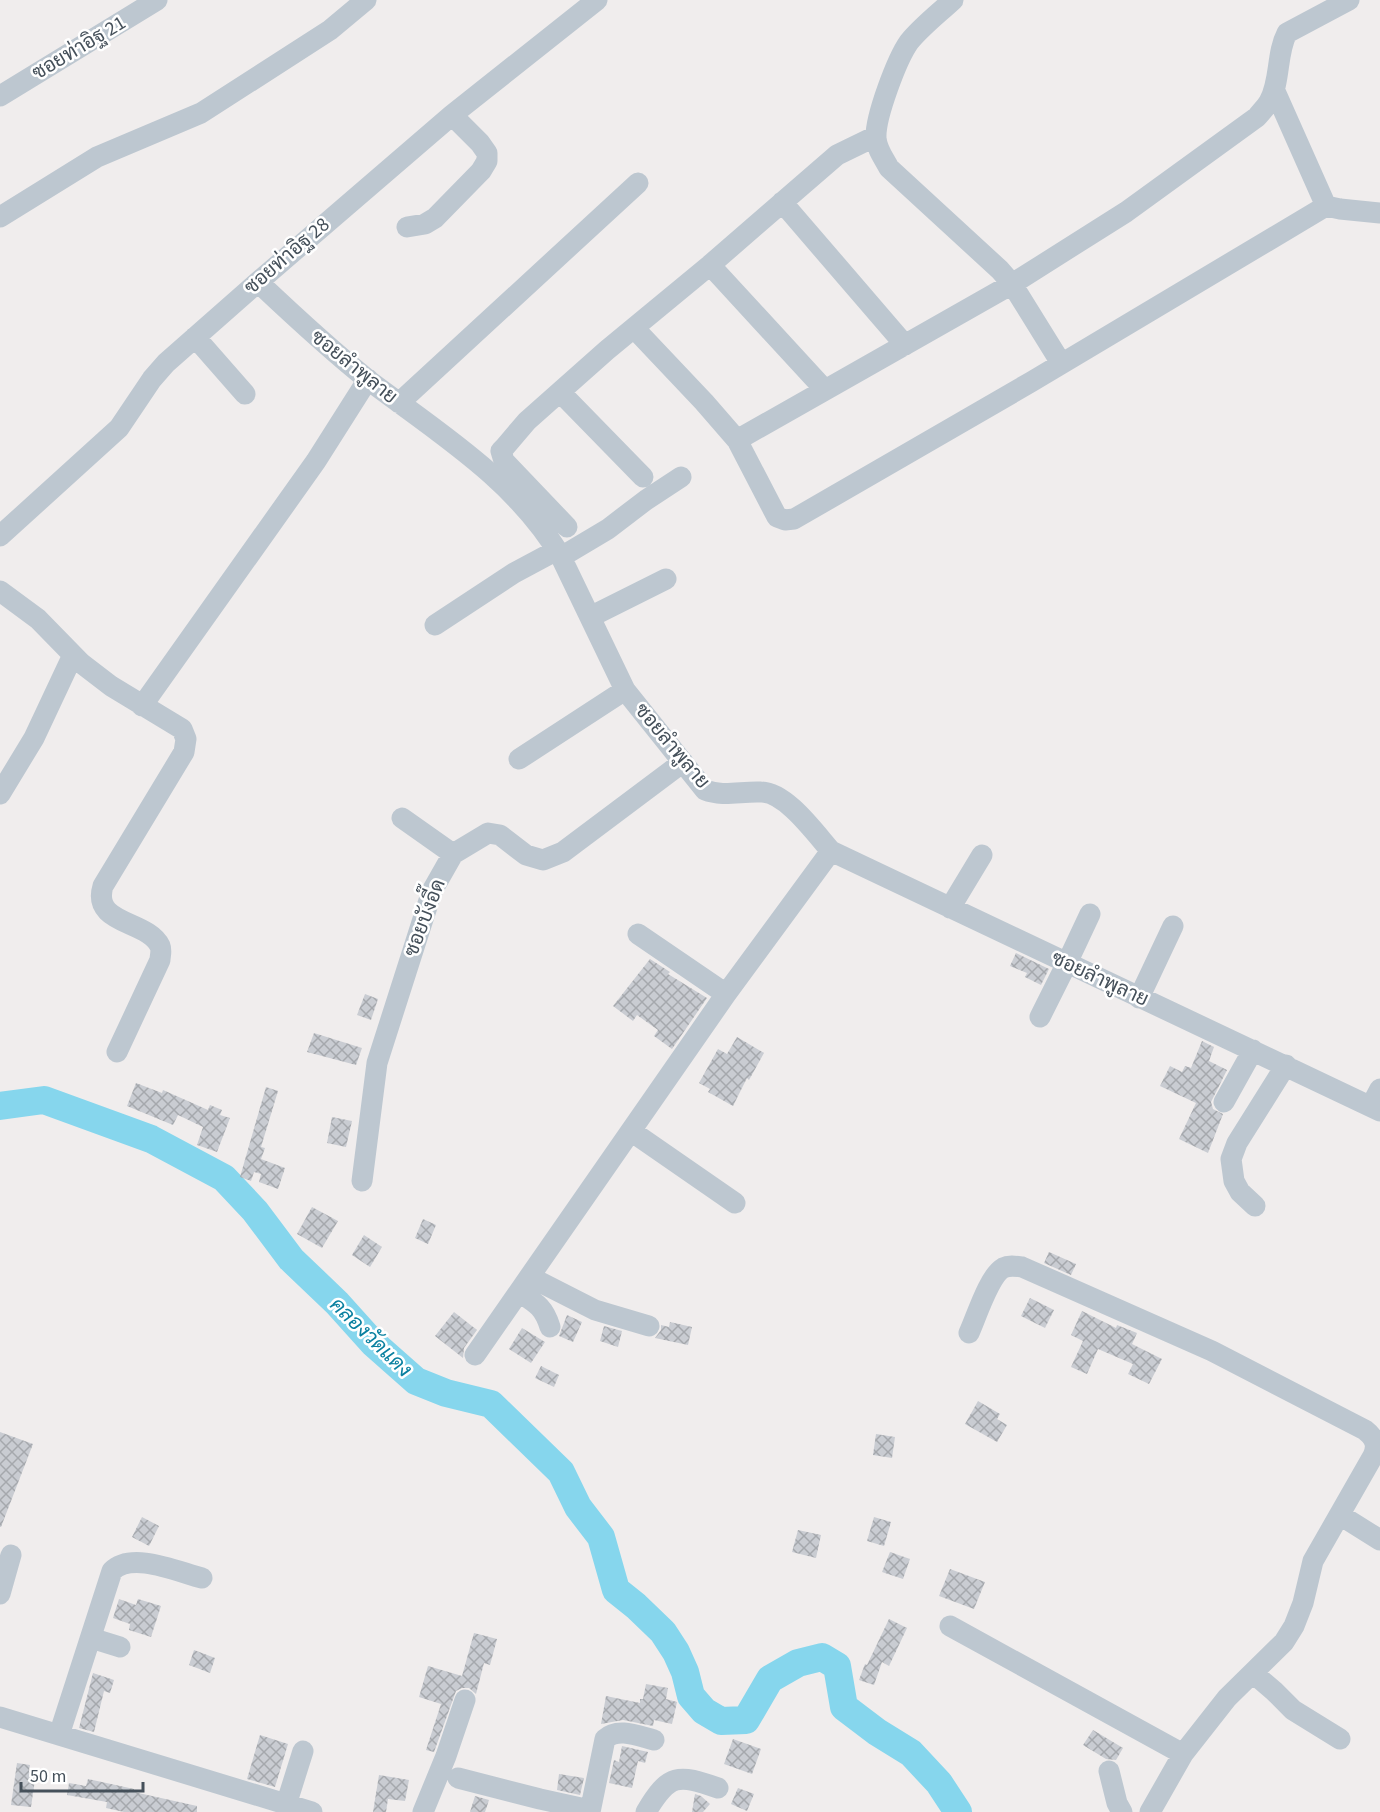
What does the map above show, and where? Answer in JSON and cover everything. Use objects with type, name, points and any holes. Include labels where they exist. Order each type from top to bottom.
[{"type":"street","name":"ซอยท่าอิฐ 21","points":[[0,96],[158,0]]},
{"type":"street","points":[[0,217],[97,157],[201,113],[330,30],[366,0]]},
{"type":"street","name":"ซอยท่าอิฐ 28","points":[[0,536],[104,444],[119,428],[152,379],[195,337],[452,115],[597,0]]},
{"type":"street","points":[[953,0],[909,42],[899,60],[884,99],[876,136],[878,148],[889,168],[1000,270],[1012,284],[1061,363]]},
{"type":"street","points":[[737,440],[1012,284],[1126,212],[1257,117],[1269,102],[1274,89],[1282,42],[1287,33],[1326,6],[1350,0]]},
{"type":"street","points":[[1274,89],[1326,206]]},
{"type":"street","points":[[406,227],[425,224],[435,218],[481,171],[487,161],[487,153],[480,143],[452,115]]},
{"type":"street","points":[[567,527],[504,461],[501,451],[527,421],[837,155],[876,136]]},
{"type":"street","points":[[399,403],[638,183]]},
{"type":"street","points":[[782,202],[905,345]]},
{"type":"street","points":[[634,328],[737,440],[777,517],[785,520],[794,519],[1326,206],[1379,217]]},
{"type":"street","points":[[710,265],[825,390]]},
{"type":"street","name":"ซอยลำพูลาย","points":[[258,282],[318,339],[510,489],[559,554],[626,690],[705,790],[716,794],[763,792],[775,795],[787,803],[831,851],[1139,998],[1286,1065],[1377,1102]]},
{"type":"street","points":[[195,337],[245,394]]},
{"type":"street","points":[[142,706],[316,461],[368,379]]},
{"type":"street","points":[[560,392],[643,477]]},
{"type":"street","points":[[435,625],[514,573],[559,554],[608,529],[681,477]]},
{"type":"street","points":[[590,617],[666,579]]},
{"type":"street","points":[[0,591],[38,619],[73,655],[111,686],[182,729],[186,739],[184,752],[103,886],[99,897],[104,909],[155,940],[161,948],[160,960],[117,1052]]},
{"type":"street","points":[[0,794],[33,738],[73,655]]},
{"type":"street","points":[[519,759],[626,690]]},
{"type":"street","name":"ซอยบังอี๊ด","points":[[362,1181],[377,1063],[432,891],[453,854],[488,833],[500,835],[526,855],[543,860],[563,852],[683,762]]},
{"type":"street","points":[[402,818],[453,854]]},
{"type":"street","points":[[475,1355],[726,994],[831,851]]},
{"type":"street","points":[[950,908],[982,855]]},
{"type":"street","points":[[1040,1017],[1090,914]]},
{"type":"street","points":[[1139,998],[1173,926]]},
{"type":"street","points":[[638,934],[726,994]]},
{"type":"street","points":[[1224,1102],[1253,1050]]},
{"type":"street","points":[[1255,1206],[1240,1192],[1231,1170],[1231,1159],[1237,1143],[1286,1065]]},
{"type":"street","points":[[631,1131],[735,1203]]},
{"type":"street","points":[[969,1333],[993,1278],[1002,1269],[1012,1266],[1039,1274],[1212,1351],[1365,1430],[1375,1442],[1376,1449],[1312,1561],[1303,1604],[1294,1626],[1284,1642],[1227,1698],[1183,1754],[1150,1812]]},
{"type":"street","points":[[525,1284],[595,1310],[649,1326]]},
{"type":"street","points":[[525,1284],[545,1312],[550,1327]]},
{"type":"street","points":[[1340,1515],[1380,1540]]},
{"type":"street","points":[[0,1594],[11,1555]]},
{"type":"street","points":[[59,1735],[112,1571],[118,1565],[128,1562],[142,1562],[202,1578]]},
{"type":"street","points":[[950,1626],[1183,1754]]},
{"type":"street","points":[[91,1638],[120,1647]]},
{"type":"street","points":[[1252,1673],[1274,1690],[1293,1710],[1340,1739]]},
{"type":"street","points":[[423,1812],[446,1756],[465,1700]]},
{"type":"street","points":[[0,1717],[312,1812]]},
{"type":"street","points":[[458,1778],[590,1811],[605,1739],[611,1734],[622,1732],[654,1740]]},
{"type":"street","points":[[286,1805],[303,1751]]},
{"type":"street","points":[[1109,1771],[1122,1812]]},
{"type":"street","points":[[646,1812],[657,1793],[671,1781],[683,1779],[718,1788]]},
{"type":"building","points":[[1016,953],[1049,969],[1041,985],[1025,977],[1027,973],[1010,966]]},
{"type":"building","points":[[650,959],[670,972],[668,974],[707,998],[672,1049],[654,1036],[658,1030],[637,1015],[633,1021],[613,1006]]},
{"type":"building","points":[[365,994],[378,999],[371,1020],[357,1015]]},
{"type":"building","points":[[314,1033],[362,1048],[356,1065],[307,1052]]},
{"type":"building","points":[[737,1037],[764,1053],[749,1080],[747,1078],[733,1106],[708,1092],[710,1089],[699,1083],[718,1049],[727,1054]]},
{"type":"building","points":[[1202,1041],[1214,1047],[1209,1061],[1227,1070],[1211,1102],[1213,1109],[1223,1114],[1208,1153],[1179,1139],[1196,1103],[1160,1086],[1170,1066],[1182,1072],[1185,1066],[1191,1068]]},
{"type":"building","points":[[136,1083],[162,1093],[163,1090],[208,1110],[210,1105],[222,1110],[220,1115],[230,1118],[217,1152],[197,1145],[203,1127],[178,1115],[173,1125],[127,1106]]},
{"type":"building","points":[[266,1087],[278,1091],[261,1147],[265,1148],[261,1159],[285,1168],[278,1189],[259,1182],[261,1174],[254,1172],[251,1181],[240,1177]]},
{"type":"building","points":[[332,1117],[352,1121],[346,1147],[327,1143]]},
{"type":"building","points":[[312,1207],[338,1221],[322,1248],[297,1234]]},
{"type":"building","points":[[423,1219],[436,1225],[428,1244],[415,1238]]},
{"type":"building","points":[[364,1235],[382,1247],[370,1267],[352,1255]]},
{"type":"building","points":[[1049,1252],[1076,1264],[1071,1275],[1044,1263]]},
{"type":"building","points":[[1030,1298],[1054,1310],[1045,1328],[1021,1316]]},
{"type":"building","points":[[1082,1311],[1116,1328],[1117,1325],[1137,1333],[1132,1344],[1162,1359],[1149,1384],[1128,1374],[1133,1364],[1098,1349],[1087,1374],[1071,1367],[1083,1341],[1071,1335]]},
{"type":"building","points":[[454,1312],[477,1330],[464,1348],[463,1358],[435,1336]]},
{"type":"building","points":[[567,1315],[582,1322],[573,1342],[559,1336]]},
{"type":"building","points":[[670,1322],[692,1327],[688,1345],[655,1338],[661,1330],[661,1325],[669,1327]]},
{"type":"building","points":[[604,1326],[622,1331],[618,1347],[600,1341]]},
{"type":"building","points":[[522,1328],[545,1342],[531,1363],[509,1349]]},
{"type":"building","points":[[541,1366],[559,1375],[554,1387],[535,1378]]},
{"type":"building","points":[[978,1401],[1000,1414],[997,1419],[1007,1425],[997,1442],[965,1424]]},
{"type":"building","points":[[0,1432],[33,1444],[1,1527],[0,1527]]},
{"type":"building","points":[[876,1434],[895,1437],[892,1458],[873,1455]]},
{"type":"building","points":[[142,1517],[159,1526],[149,1546],[132,1537]]},
{"type":"building","points":[[874,1517],[891,1522],[884,1546],[867,1541]]},
{"type":"building","points":[[798,1530],[821,1535],[816,1558],[792,1552]]},
{"type":"building","points":[[890,1552],[910,1559],[903,1579],[882,1572]]},
{"type":"building","points":[[950,1569],[985,1582],[974,1609],[939,1596]]},
{"type":"building","points":[[119,1599],[136,1605],[138,1599],[161,1606],[151,1637],[129,1630],[130,1624],[113,1618]]},
{"type":"building","points":[[889,1619],[907,1628],[889,1666],[882,1662],[874,1685],[859,1680],[865,1664],[867,1665]]},
{"type":"building","points":[[474,1633],[497,1639],[490,1665],[484,1663],[476,1694],[469,1688],[456,1691],[434,1752],[426,1750],[441,1704],[419,1697],[428,1666],[462,1676]]},
{"type":"building","points":[[194,1650],[215,1658],[210,1673],[189,1665]]},
{"type":"building","points":[[93,1673],[114,1680],[110,1693],[104,1691],[94,1732],[79,1728]]},
{"type":"building","points":[[646,1684],[668,1688],[666,1699],[677,1702],[672,1724],[654,1720],[653,1726],[623,1720],[601,1724],[606,1696],[640,1703]]},
{"type":"building","points":[[1093,1730],[1123,1748],[1116,1760],[1106,1759],[1083,1745]]},
{"type":"building","points":[[260,1735],[288,1744],[275,1787],[247,1779]]},
{"type":"building","points":[[733,1739],[761,1749],[752,1774],[724,1764]]},
{"type":"building","points":[[622,1746],[648,1752],[645,1763],[638,1761],[632,1788],[609,1783],[614,1760],[619,1762]]},
{"type":"building","points":[[17,1763],[30,1765],[29,1772],[36,1773],[31,1807],[11,1805]]},
{"type":"building","points":[[559,1774],[584,1778],[580,1795],[557,1790]]},
{"type":"building","points":[[379,1775],[409,1780],[405,1801],[388,1799],[386,1812],[373,1812]]},
{"type":"building","points":[[88,1779],[197,1806],[197,1812],[124,1812],[106,1808],[107,1802],[67,1795],[69,1783],[86,1786]]},
{"type":"building","points":[[738,1788],[754,1794],[747,1811],[731,1804]]},
{"type":"building","points":[[695,1794],[710,1804],[703,1812],[692,1812]]},
{"type":"building","points":[[475,1796],[489,1800],[485,1812],[470,1812]]},
{"type":"waterway","name":"คลองวัดแดง","points":[[0,1106],[44,1100],[151,1139],[224,1178],[255,1211],[291,1259],[337,1303],[373,1343],[416,1381],[446,1393],[491,1404],[561,1472],[578,1507],[601,1537],[616,1590],[663,1632],[685,1672],[691,1696],[704,1711],[721,1721],[746,1720],[770,1679],[798,1663],[822,1657],[837,1666],[844,1707],[877,1732],[911,1753],[939,1783],[958,1812]]}]
